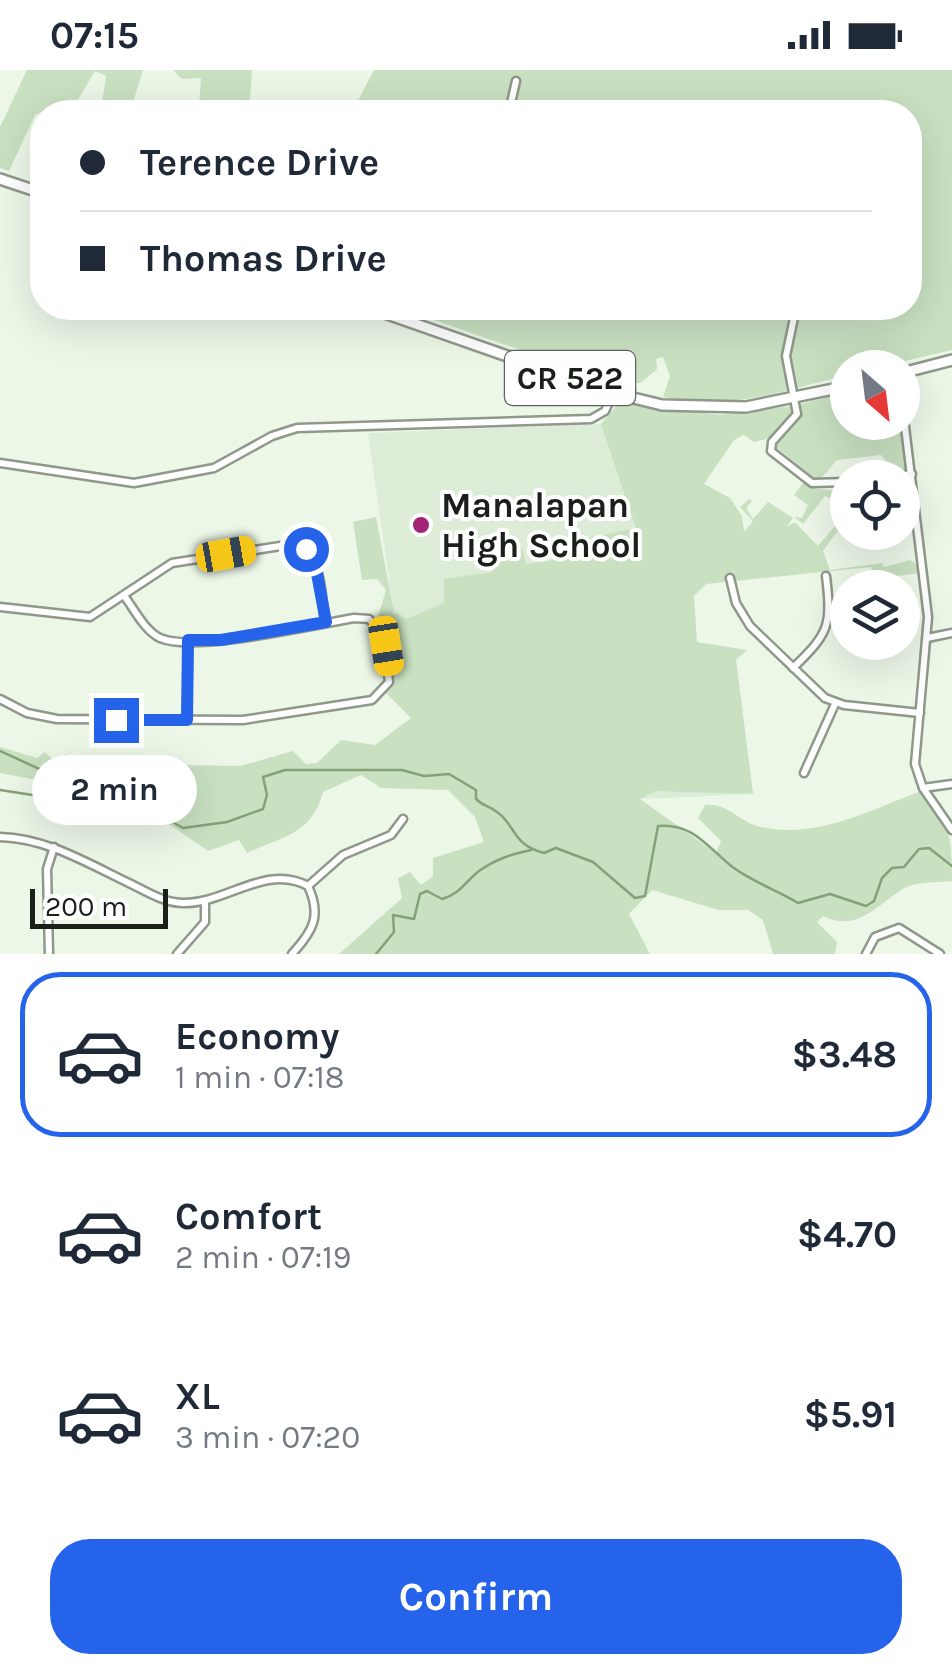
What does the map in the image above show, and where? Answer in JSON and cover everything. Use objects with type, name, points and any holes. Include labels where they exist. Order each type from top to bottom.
[{"type":"main road","points":[[0,179],[30,189]]},
{"type":"main road","name":"CR 522","points":[[404,320],[613,394],[701,409],[746,407],[830,390]]},
{"type":"main road","points":[[920,368],[952,360]]},
{"type":"street","points":[[512,100],[516,81]]},
{"type":"street","points":[[794,320],[786,356],[796,416],[772,442],[772,454],[814,484],[830,483]]},
{"type":"street","points":[[0,463],[134,484],[214,468],[272,436],[298,428],[598,417],[613,394]]},
{"type":"street","points":[[0,607],[80,618],[100,614],[172,563],[293,544],[306,549],[314,560],[326,622]]},
{"type":"street","points":[[919,550],[928,638],[915,764],[922,788],[952,830]]},
{"type":"street","points":[[793,668],[820,641],[829,623],[826,576]]},
{"type":"street","points":[[730,578],[745,620],[835,704],[920,713]]},
{"type":"street","points":[[0,699],[48,718],[252,720],[380,695],[390,674],[380,629],[364,618],[221,640],[188,640],[158,637],[124,596]]},
{"type":"street","points":[[928,638],[952,633]]},
{"type":"street","points":[[187,720],[188,640]]},
{"type":"street","points":[[804,774],[835,704]]},
{"type":"street","points":[[922,788],[952,784]]},
{"type":"street","points":[[308,886],[343,855],[391,835],[403,819]]},
{"type":"street","points":[[0,838],[54,848],[164,900],[204,901],[278,876],[308,886],[316,906],[315,922],[292,954]]},
{"type":"street","points":[[50,954],[47,874],[54,848]]},
{"type":"street","points":[[177,954],[205,922],[204,901]]},
{"type":"street","points":[[866,954],[875,937],[899,928],[908,930],[940,954]]},
{"type":"shaded area","points":[[27,70],[143,70],[134,100],[102,100],[106,76],[95,71],[78,100],[30,100],[30,126],[9,171],[0,168],[0,127]]},
{"type":"shaded area","points":[[173,70],[252,70],[250,100],[199,100],[201,78],[182,79]]},
{"type":"shaded area","points":[[374,70],[952,70],[952,350],[920,357],[920,350],[830,350],[830,380],[779,393],[710,402],[663,397],[670,376],[663,357],[656,359],[657,369],[641,383],[615,383],[434,320],[922,320],[922,100],[358,100]]},
{"type":"shaded area","points":[[830,396],[830,440],[903,440],[905,460],[885,460],[881,455],[830,460],[830,468],[818,482],[779,449],[776,452],[778,439],[796,418],[801,404]]},
{"type":"shaded area","points":[[617,405],[720,415],[792,406],[794,415],[773,437],[754,442],[744,435],[734,440],[704,484],[730,498],[742,516],[744,532],[753,521],[740,507],[749,499],[752,501],[746,508],[753,519],[768,502],[793,518],[787,527],[795,522],[818,546],[830,532],[830,541],[823,551],[830,571],[706,584],[694,596],[697,642],[747,650],[736,660],[753,794],[656,791],[640,799],[716,853],[721,841],[698,818],[705,805],[721,807],[761,827],[802,829],[861,815],[919,792],[948,832],[952,881],[908,886],[856,919],[823,916],[817,922],[837,942],[835,954],[773,954],[763,920],[748,910],[719,910],[652,890],[629,914],[650,954],[339,954],[402,898],[398,878],[410,872],[421,885],[433,876],[433,858],[484,842],[475,817],[448,790],[381,788],[361,775],[323,792],[312,817],[295,832],[247,853],[239,840],[208,851],[131,798],[0,773],[0,747],[37,758],[45,752],[55,762],[66,754],[120,769],[149,767],[174,757],[182,765],[240,766],[293,751],[306,764],[317,763],[341,740],[375,745],[411,718],[385,692],[390,673],[377,620],[386,590],[377,579],[362,580],[353,522],[376,517],[394,612],[406,619],[444,603],[444,579],[493,572],[491,553],[522,547],[526,564],[556,560],[554,545],[636,528],[601,424]]},
{"type":"shaded area","name":"Manalapan High School","points":[[601,424],[677,644],[736,659],[753,794],[640,799],[394,613],[368,433]]},
{"type":"shaded area","points":[[804,482],[817,489],[830,490],[830,498],[825,496],[803,524],[794,517],[802,518],[808,505],[794,495]]},
{"type":"shaded area","points":[[910,560],[920,570],[872,570],[830,570],[882,563],[884,567]]},
{"type":"waterway","points":[[0,751],[70,783],[116,790],[183,828],[227,822],[263,809],[267,795],[263,777],[285,770],[449,774],[476,790],[476,799],[503,817],[525,845],[544,853],[556,848],[593,862],[635,898],[645,896],[658,826],[689,832],[737,870],[798,903],[830,894],[866,906],[874,901],[882,878],[892,868],[904,867],[919,849],[929,848],[952,866]]},
{"type":"waterway","points":[[0,790],[156,814]]},
{"type":"waterway","points":[[376,954],[394,932],[393,915],[414,919],[420,894],[427,891],[442,899],[448,897],[492,863],[531,850]]},
{"type":"place","name":"Manalapan High School","points":[[421,525]]},
{"type":"route","points":[[116,720],[187,720],[188,640],[221,640],[326,622],[315,563],[306,549]]}]
